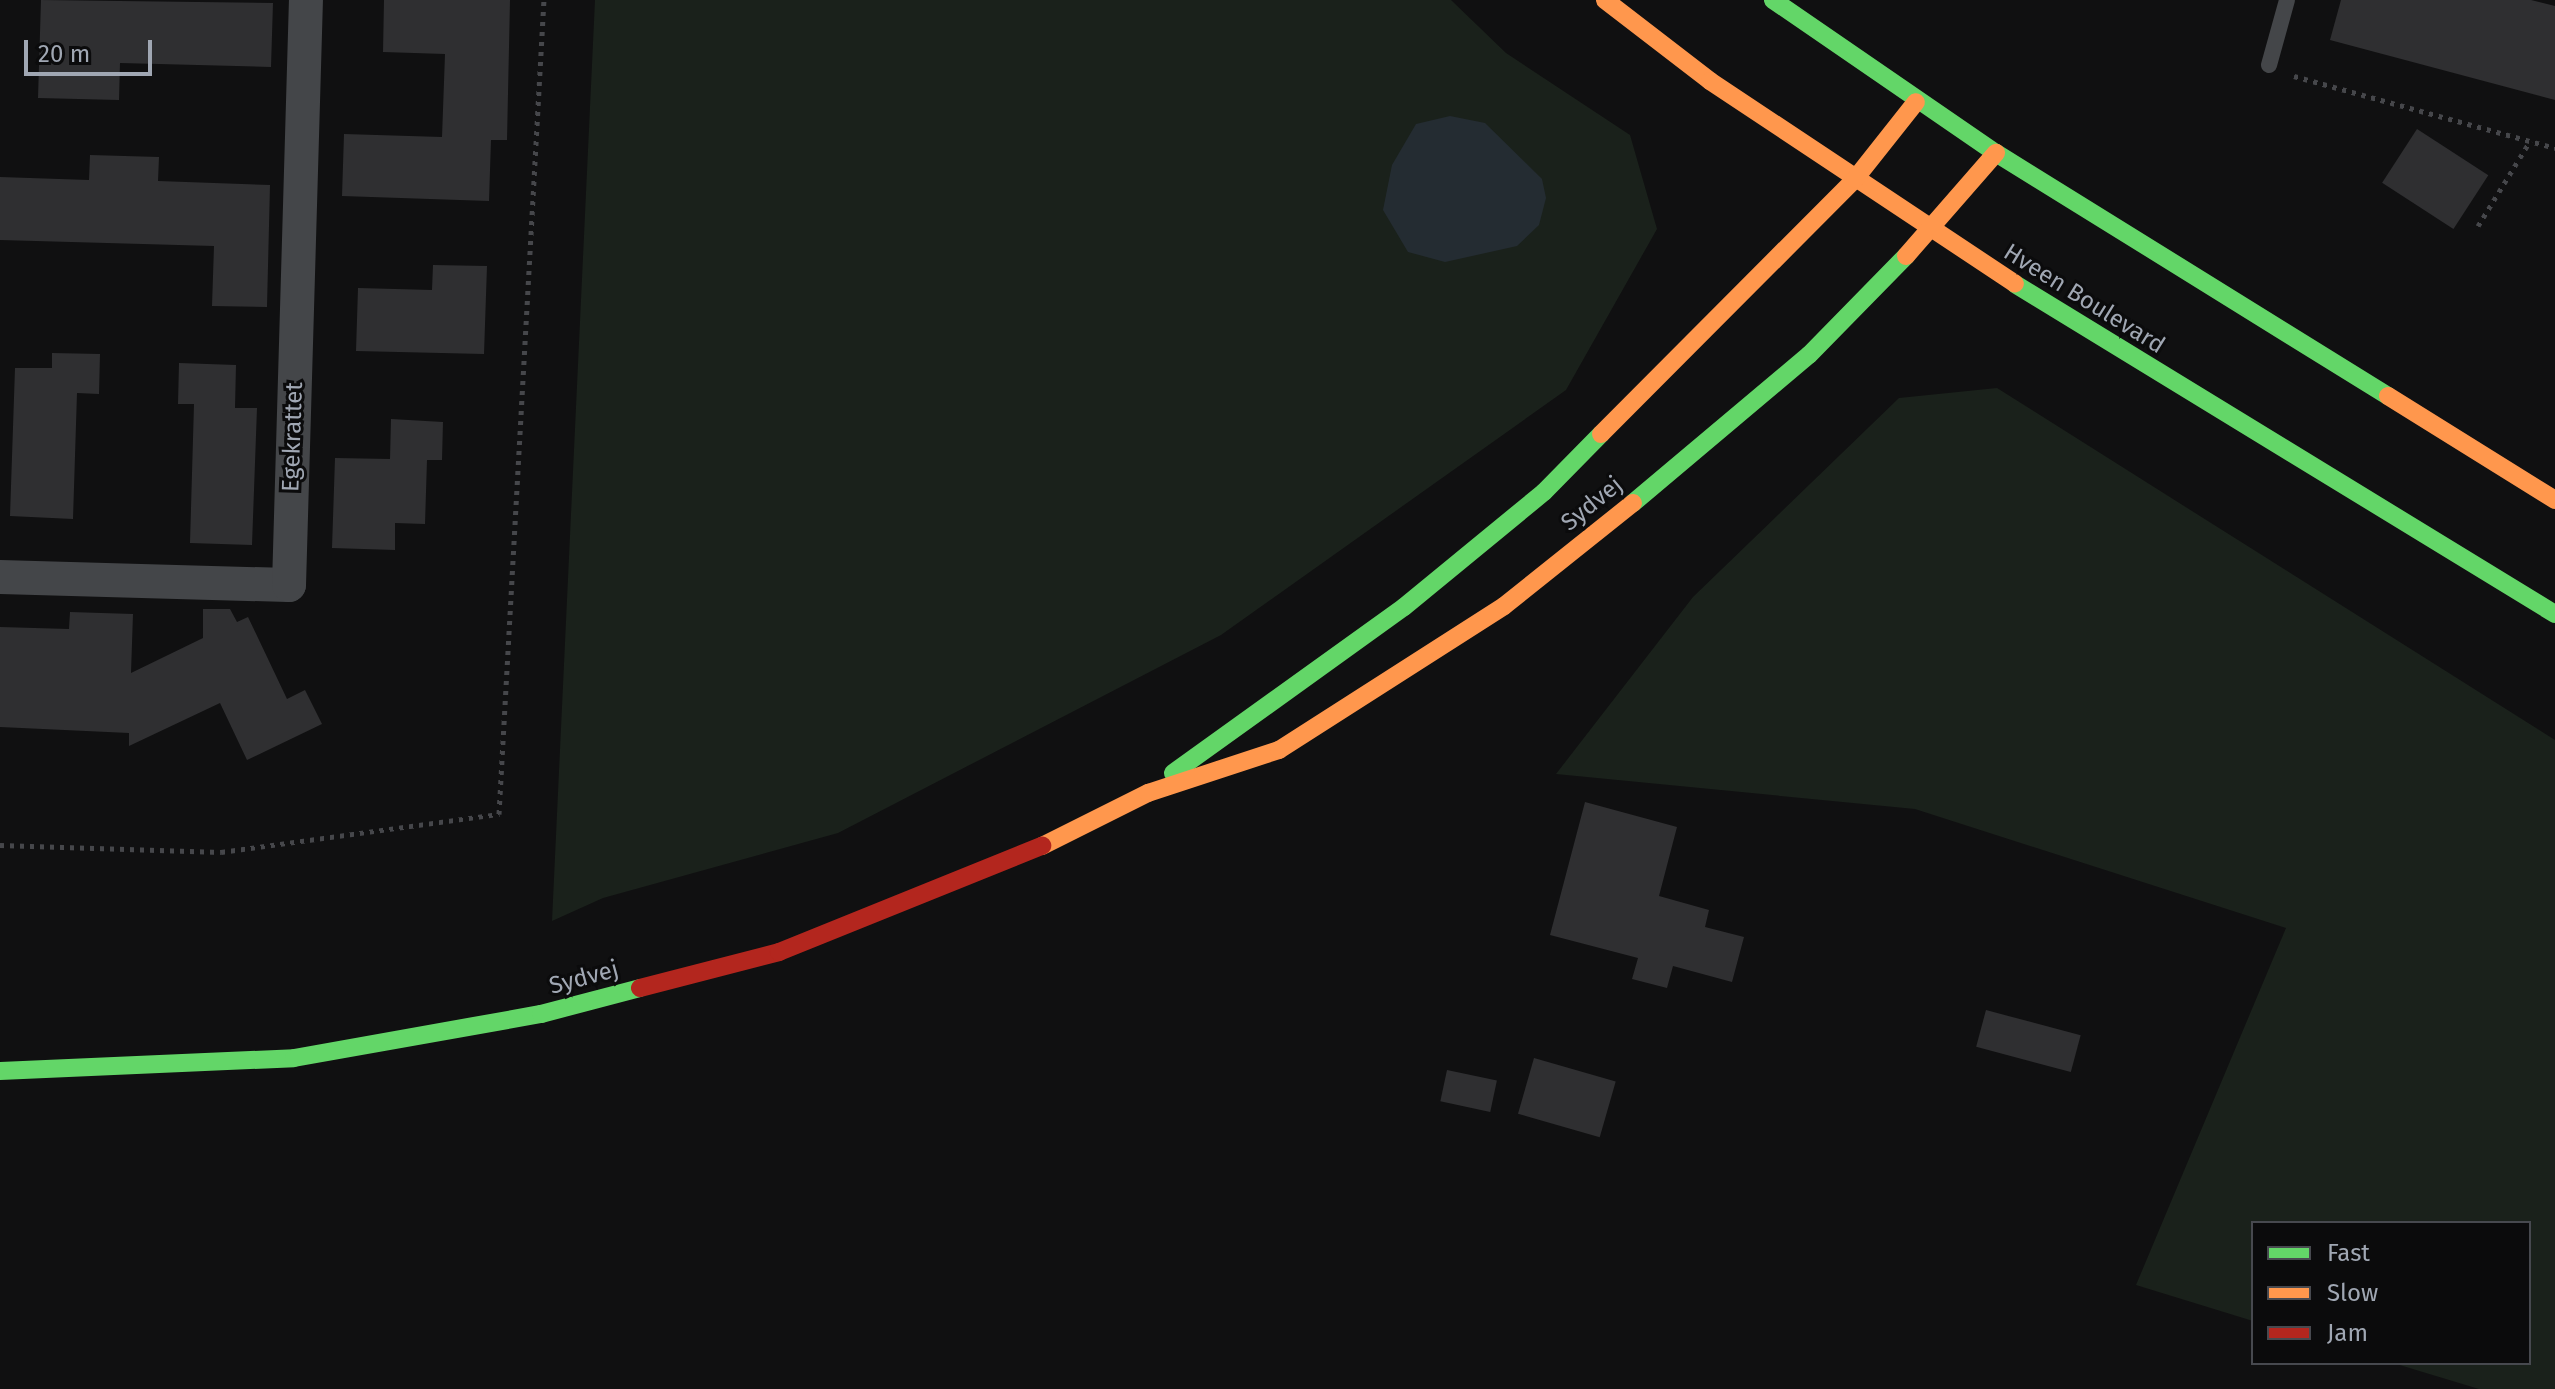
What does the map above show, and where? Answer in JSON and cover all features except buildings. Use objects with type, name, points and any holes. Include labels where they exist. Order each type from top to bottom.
[{"type":"main road","name":"Hveen Boulevard","points":[[1605,0],[1930,232],[2555,614]]},
{"type":"main road","points":[[1773,0],[1916,102],[2555,500]]},
{"type":"main road","name":"Sydvej","points":[[1148,793],[1404,607],[1544,492],[1855,179],[1916,102]]},
{"type":"main road","name":"Sydvej","points":[[0,1071],[294,1058],[541,1014],[779,952],[993,871],[1148,793],[1279,750],[1504,606],[1809,355],[1930,232],[1996,153]]},
{"type":"street","name":"Egekrattet","points":[[0,577],[289,585],[306,0]]},
{"type":"lane","points":[[2269,65],[2287,0]]},
{"type":"path","points":[[0,845],[221,852],[499,814],[544,0]]},
{"type":"path","points":[[2269,65],[2555,148]]},
{"type":"path","points":[[2478,226],[2530,141]]},
{"type":"shaded area","points":[[595,0],[1451,0],[1506,53],[1630,135],[1657,229],[1566,390],[1221,635],[838,833],[603,898],[552,921]]},
{"type":"shaded area","points":[[1450,116],[1485,123],[1542,179],[1546,198],[1539,225],[1517,246],[1445,262],[1408,252],[1383,210],[1392,165],[1416,124]]},
{"type":"shaded area","points":[[1997,388],[2555,740],[2555,1389],[2479,1389],[2400,1365],[2531,1365],[2531,1221],[2251,1221],[2251,1320],[2136,1285],[2286,928],[1915,809],[1556,774],[1693,597],[1899,398]]},
{"type":"traffic: fast","points":[[1773,0],[1996,153],[2388,396]]},
{"type":"traffic: fast","points":[[1633,503],[1809,355],[1906,256]]},
{"type":"traffic: fast","points":[[2015,284],[2555,614]]},
{"type":"traffic: fast","points":[[1173,773],[1404,607],[1544,492],[1601,434]]},
{"type":"traffic: fast","points":[[0,1071],[294,1058],[541,1014],[640,988]]},
{"type":"traffic: slow","points":[[1605,0],[1710,81],[2015,284]]},
{"type":"traffic: slow","points":[[1601,434],[1855,179],[1916,102]]},
{"type":"traffic: slow","points":[[1906,256],[1996,153]]},
{"type":"traffic: slow","points":[[2388,396],[2555,500]]},
{"type":"traffic: slow","points":[[1042,846],[1148,793],[1279,750],[1504,606],[1633,503]]},
{"type":"traffic: jam","points":[[640,988],[779,952],[1042,846]]}]
